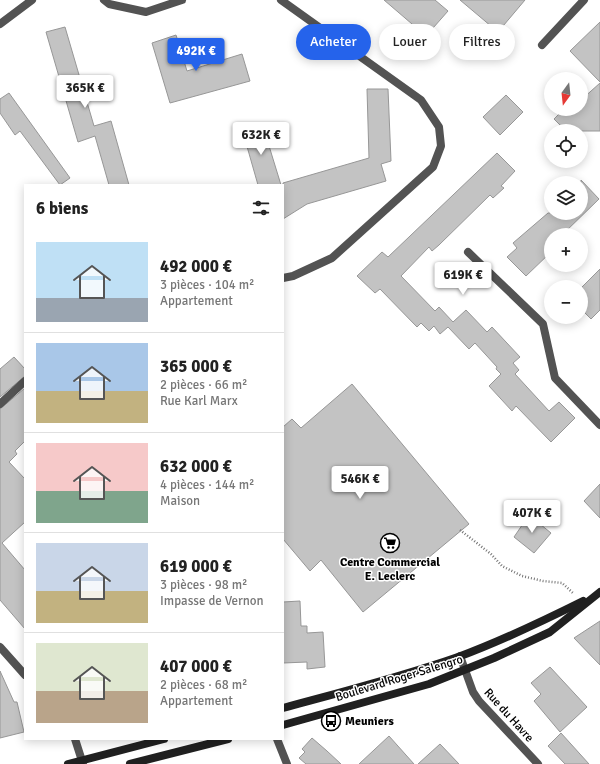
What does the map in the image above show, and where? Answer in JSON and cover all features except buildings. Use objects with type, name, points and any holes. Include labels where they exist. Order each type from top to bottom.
[{"type":"main road","name":"Boulevard Roger Salengro","points":[[284,708],[386,680],[460,656],[508,636],[599,593]]},
{"type":"main road","name":"Boulevard Roger Salengro","points":[[284,725],[376,700],[465,671],[550,632],[599,593]]},
{"type":"main road","points":[[68,764],[82,762],[160,740]]},
{"type":"main road","points":[[130,764],[224,740]]},
{"type":"street","points":[[0,24],[32,0]]},
{"type":"street","points":[[104,0],[110,4],[146,12],[182,0]]},
{"type":"street","points":[[281,0],[421,100],[439,126],[441,146],[433,167],[332,258],[293,276],[284,278]]},
{"type":"street","points":[[542,44],[584,0]]},
{"type":"street","points":[[468,252],[543,324],[555,378],[600,425]]},
{"type":"street","points":[[0,404],[24,382]]},
{"type":"street","points":[[0,647],[24,674]]},
{"type":"street","name":"Rue du Havre","points":[[460,656],[473,692],[479,701],[538,764]]},
{"type":"street","points":[[75,740],[82,762]]},
{"type":"street","points":[[277,740],[287,764]]},
{"type":"path","points":[[460,530],[491,554],[502,566],[522,576],[543,581],[562,583],[582,602]]},
{"type":"place","name":"Centre Commercial E. Leclerc","points":[[390,543]]},
{"type":"place","name":"Meuniers","points":[[331,721]]}]
